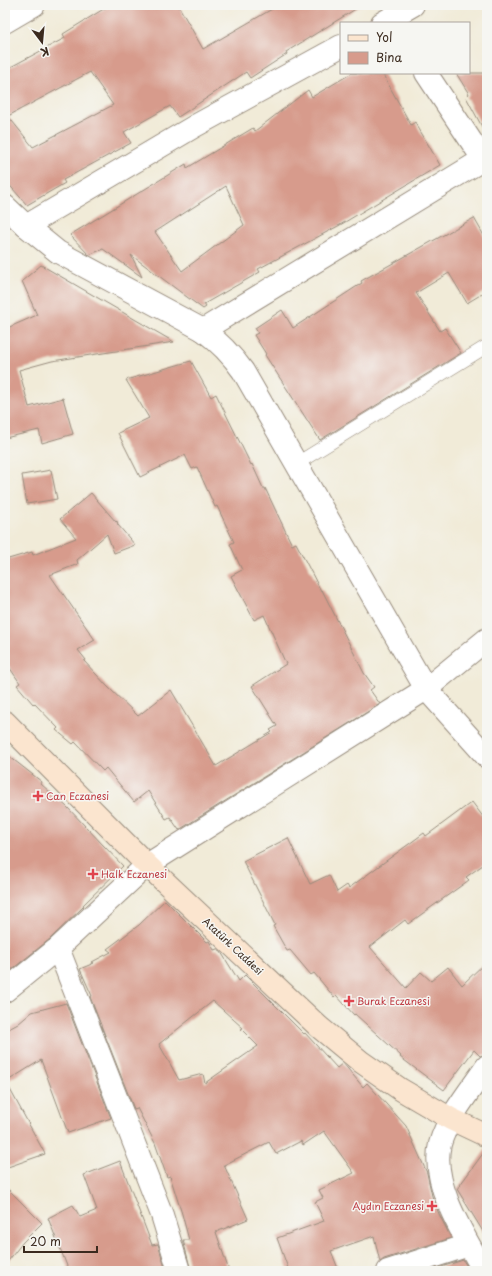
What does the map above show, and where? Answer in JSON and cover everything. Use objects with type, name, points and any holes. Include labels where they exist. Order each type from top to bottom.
[{"type":"main road","name":"Atatürk Caddesi","points":[[5,722],[147,865],[319,1026],[354,1056],[400,1089],[451,1119],[487,1136]]},
{"type":"street","points":[[387,17],[413,5]]},
{"type":"street","points":[[26,226],[194,126],[340,47]]},
{"type":"street","points":[[203,330],[486,161],[427,74]]},
{"type":"street","points":[[5,206],[26,226],[58,252],[203,330],[220,342],[232,355],[426,689],[487,757]]},
{"type":"street","points":[[5,991],[58,948],[147,865],[426,689],[487,639]]},
{"type":"street","points":[[58,948],[162,1215],[179,1271]]},
{"type":"street","points":[[484,1271],[445,1197],[439,1161],[440,1144],[451,1119],[487,1066]]},
{"type":"street","points":[[388,1271],[469,1245]]},
{"type":"lane","points":[[296,464],[487,346]]},
{"type":"building","points":[[110,5],[178,5],[203,49],[279,5],[362,5],[286,52],[287,54],[250,78],[246,72],[178,117],[170,106],[124,132],[131,143],[63,180],[65,183],[27,205],[5,180],[5,70],[65,38],[63,34]],"holes":[[[90,72],[113,105],[33,147],[8,116]]]},
{"type":"building","points":[[487,73],[487,136],[466,97],[469,94],[457,74]]},
{"type":"building","points":[[350,74],[383,74],[411,125],[415,122],[440,165],[340,225],[258,269],[260,272],[204,304],[206,307],[203,309],[131,255],[142,277],[103,249],[89,255],[70,235],[186,164],[187,168],[253,128],[255,131],[308,90],[312,97]],"holes":[[[226,186],[244,225],[182,271],[155,232]]]},
{"type":"building","points":[[474,218],[487,241],[487,291],[467,303],[449,273],[416,293],[440,331],[445,328],[461,353],[320,440],[265,355],[266,354],[254,335],[258,333],[255,328],[282,310],[293,328],[362,283],[361,281]]},
{"type":"building","points":[[41,265],[174,342],[52,361],[19,370],[29,407],[63,398],[73,434],[42,443],[39,430],[5,438],[5,329],[37,315],[22,281]]},
{"type":"building","points":[[191,361],[211,397],[216,394],[251,465],[252,464],[263,488],[265,488],[292,545],[296,543],[321,591],[322,590],[364,673],[374,687],[370,690],[380,704],[179,830],[170,817],[166,819],[148,791],[134,802],[106,768],[103,771],[75,742],[73,744],[56,730],[58,728],[34,703],[33,704],[17,685],[20,683],[5,661],[5,560],[32,552],[33,555],[76,538],[60,519],[91,493],[116,522],[117,521],[118,525],[135,545],[114,553],[107,534],[77,560],[78,564],[50,575],[95,640],[78,650],[86,660],[84,661],[138,716],[171,690],[216,766],[272,732],[270,730],[277,726],[252,686],[286,664],[264,615],[254,620],[231,576],[242,570],[230,544],[234,542],[217,506],[215,507],[197,467],[192,469],[185,455],[140,477],[118,433],[149,418],[126,380]]},
{"type":"building","points":[[51,470],[57,499],[27,504],[22,475]]},
{"type":"building","points":[[5,753],[42,782],[41,784],[67,807],[123,866],[50,939],[5,975]]},
{"type":"building","points":[[472,802],[487,822],[487,862],[466,877],[469,880],[408,924],[405,920],[370,947],[406,988],[421,972],[431,981],[448,967],[462,985],[487,961],[487,1054],[480,1056],[474,1050],[444,1090],[400,1057],[401,1056],[355,1014],[354,1015],[336,995],[334,997],[314,973],[311,975],[290,950],[287,951],[273,926],[275,925],[243,861],[288,838],[310,884],[329,875],[337,892],[347,885],[349,888],[424,833],[426,836]]},
{"type":"building","points":[[165,900],[207,942],[209,941],[214,950],[217,949],[221,952],[239,981],[245,975],[304,1034],[305,1033],[337,1068],[343,1063],[363,1087],[367,1083],[406,1126],[427,1173],[432,1196],[439,1214],[451,1238],[384,1259],[380,1262],[374,1236],[331,1251],[339,1271],[289,1271],[277,1238],[324,1221],[315,1202],[323,1198],[319,1190],[354,1173],[324,1131],[303,1145],[301,1141],[276,1154],[269,1142],[224,1165],[248,1219],[216,1232],[229,1271],[191,1271],[183,1240],[189,1240],[170,1176],[167,1177],[155,1143],[137,1108],[134,1109],[90,997],[92,996],[80,969],[94,963],[92,962],[111,952],[107,949],[139,925]],"holes":[[[213,1001],[243,1028],[241,1029],[258,1046],[205,1083],[203,1074],[179,1080],[159,1044]]]},
{"type":"building","points":[[66,1003],[111,1118],[68,1133],[41,1060],[6,1082],[45,1154],[5,1168],[5,1031],[18,1024],[32,1012]]},
{"type":"building","points":[[487,1148],[487,1238],[457,1189]]},
{"type":"building","points":[[120,1161],[152,1245],[158,1244],[166,1271],[69,1271],[48,1218],[73,1205],[80,1217],[97,1210],[84,1175]]},
{"type":"building","points":[[5,1186],[42,1223],[23,1242],[5,1265]]},
{"type":"building","points":[[463,1260],[470,1271],[429,1271]]},
{"type":"place","name":"Can Eczanesi","points":[[38,796]]},
{"type":"place","name":"Halk Eczanesi","points":[[93,874]]},
{"type":"place","name":"Burak Eczanesi","points":[[349,1001]]},
{"type":"place","name":"Aydın Eczanesi","points":[[432,1206]]}]
